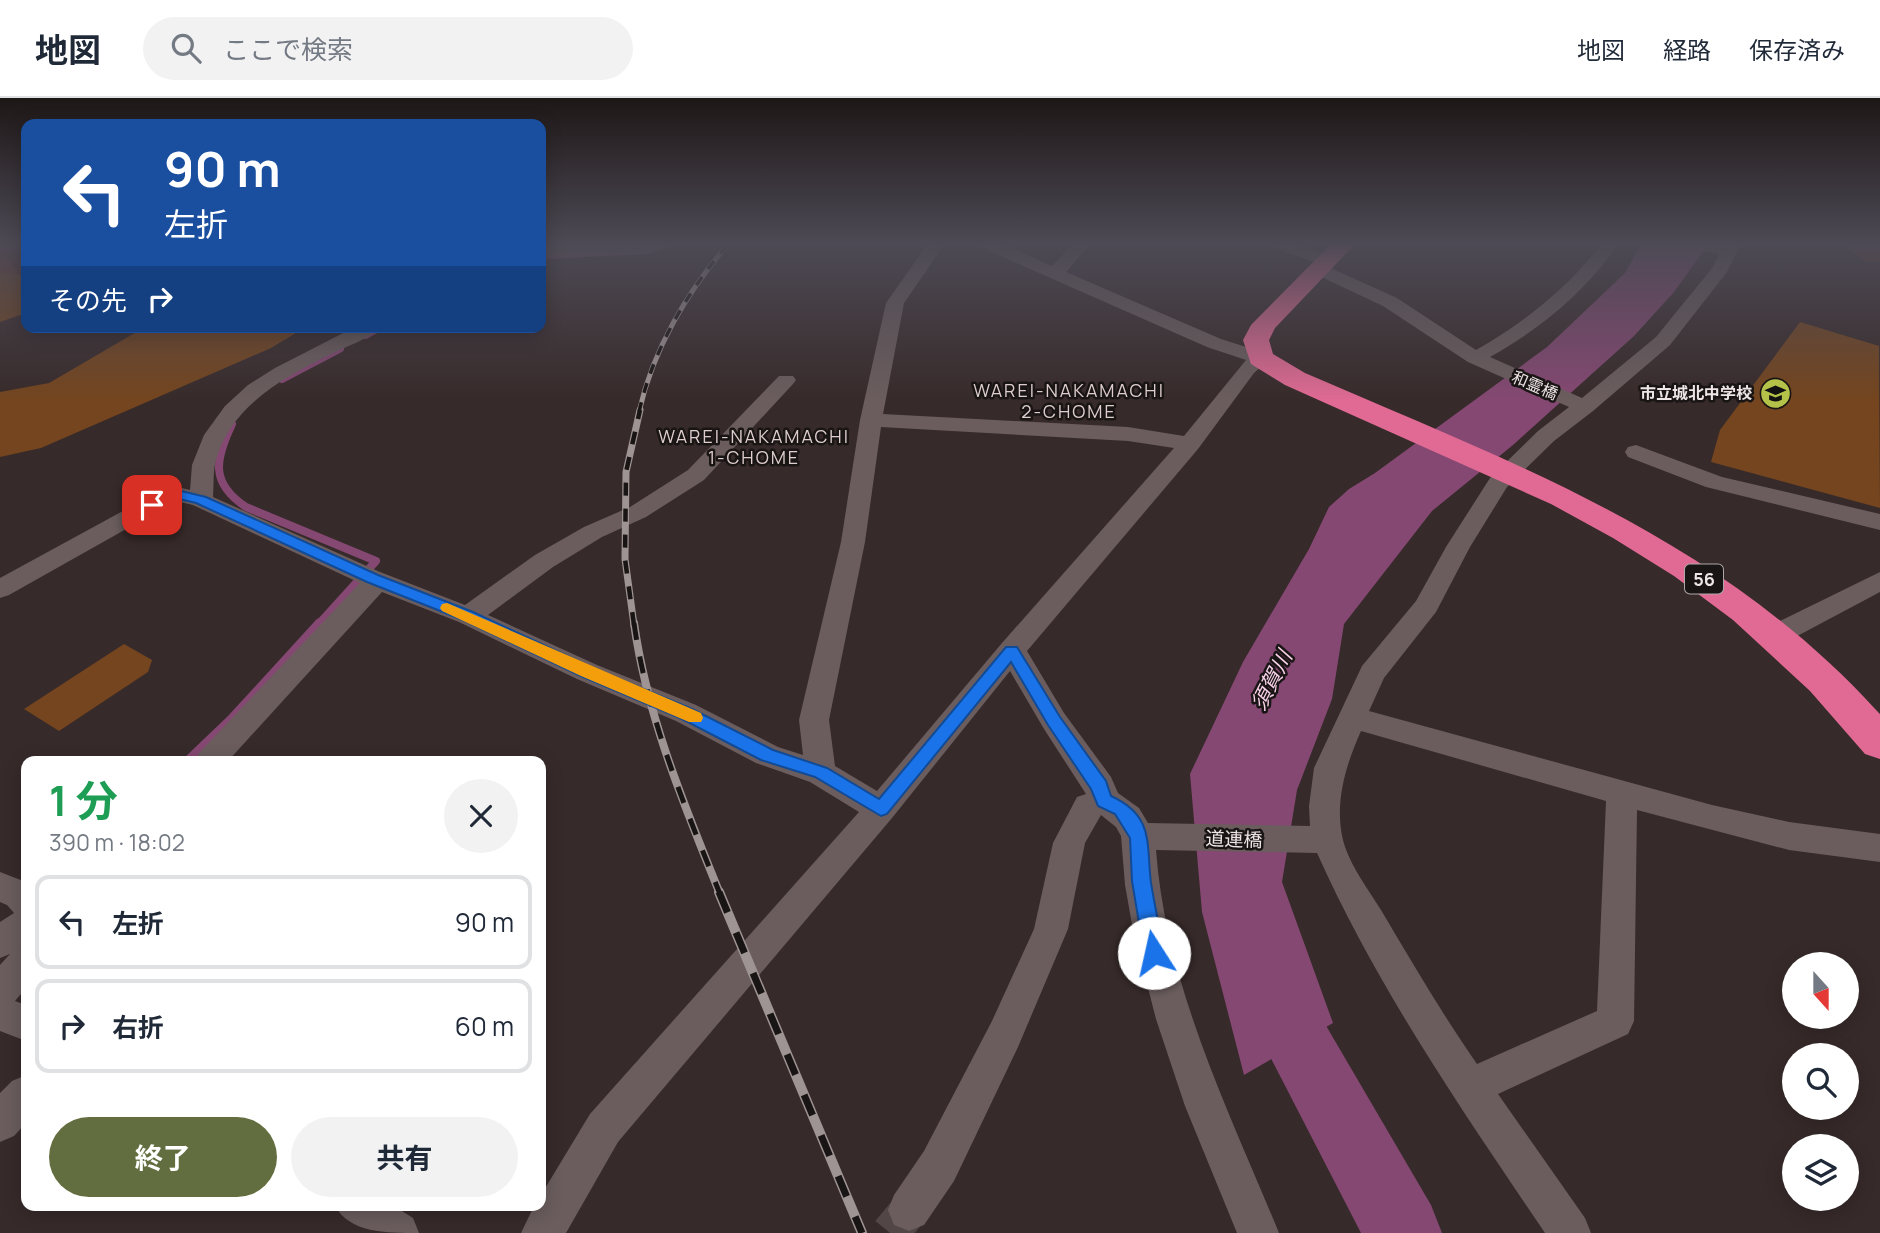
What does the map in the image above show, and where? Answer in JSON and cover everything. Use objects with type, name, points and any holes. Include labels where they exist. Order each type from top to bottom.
[{"type":"highway","points":[[1261,358],[1256,340],[1264,325],[1294,295]]},
{"type":"highway","name":"56","points":[[1261,358],[1295,379],[1501,467],[1602,516],[1649,543],[1706,581],[1776,635],[1829,685],[1880,743]]},
{"type":"street","points":[[821,772],[814,720],[853,542],[871,420],[895,303],[901,295]]},
{"type":"street","points":[[1107,295],[1214,343],[1261,358]]},
{"type":"street","name":"和霊橋","points":[[1377,295],[1484,363],[1581,405]]},
{"type":"street","points":[[1484,363],[1564,295]]},
{"type":"street","points":[[1570,1233],[1423,1017],[1348,885],[1317,840],[1325,806],[1329,768],[1372,673],[1427,606],[1498,483],[1501,467],[1546,436],[1663,341],[1700,295]]},
{"type":"street","points":[[201,500],[200,481],[207,457],[223,422],[234,407],[269,378],[358,333]]},
{"type":"street","points":[[542,1233],[604,1128],[881,809],[1012,650],[1190,444],[1247,369],[1261,358]]},
{"type":"street","points":[[468,616],[544,561],[593,532],[638,512],[696,475],[786,380]]},
{"type":"street","points":[[871,420],[1128,433],[1190,444]]},
{"type":"street","points":[[1636,452],[1714,482],[1880,522]]},
{"type":"street","points":[[0,589],[173,493],[201,500],[369,577],[468,616],[587,672],[686,713],[767,755],[821,772],[881,809]]},
{"type":"street","points":[[214,756],[369,577]]},
{"type":"street","points":[[1776,635],[1880,581]]},
{"type":"street","points":[[1012,650],[1054,721],[1100,786],[1104,801]]},
{"type":"street","points":[[1353,718],[1622,793],[1789,836],[1880,848]]},
{"type":"street","points":[[1471,1086],[1615,1021],[1622,793]]},
{"type":"street","points":[[909,1210],[939,1166],[1005,1034],[1041,952],[1051,929],[1069,843],[1088,806],[1104,801],[1122,809],[1150,837],[1141,881],[1154,953],[1193,1072],[1258,1233]]},
{"type":"street","name":"道連橋","points":[[1150,837],[1317,840]]},
{"type":"street","points":[[0,887],[21,896]]},
{"type":"street","points":[[0,942],[21,927]]},
{"type":"street","points":[[0,991],[21,968]]},
{"type":"street","points":[[0,1013],[21,1021]]},
{"type":"street","points":[[0,1122],[21,1101]]},
{"type":"street","points":[[364,1211],[398,1233]]},
{"type":"shaded area","points":[[0,295],[21,295],[21,315],[0,322]]},
{"type":"shaded area","points":[[1800,322],[1879,346],[1880,508],[1711,462],[1720,430]]},
{"type":"shaded area","points":[[135,333],[296,333],[271,348],[41,448],[0,457],[0,392],[49,383]]},
{"type":"shaded area","points":[[124,644],[152,660],[148,672],[59,731],[24,709]]},
{"type":"water","points":[[1602,295],[1671,295],[1634,336],[1513,445],[1432,511],[1344,624],[1332,699],[1297,790],[1282,882],[1333,1023],[1244,1075],[1202,912],[1190,774],[1243,662],[1309,549],[1329,507],[1349,489],[1375,473],[1547,347]]},
{"type":"waterway","points":[[366,336],[371,333]]},
{"type":"waterway","points":[[282,380],[341,349]]},
{"type":"waterway","points":[[232,424],[222,449],[219,470],[221,480],[234,498],[246,507],[376,561],[318,625]]},
{"type":"waterway","points":[[193,756],[233,718],[320,623]]},
{"type":"waterway","name":"須賀川","points":[[1264,981],[1403,1233]]},
{"type":"tunnel","points":[[890,1233],[909,1210]]},
{"type":"railway","points":[[639,412],[653,366],[690,295]]},
{"type":"railway","points":[[634,625],[625,559],[626,472],[640,410]]},
{"type":"railway","points":[[634,623],[658,727],[681,795],[720,894]]},
{"type":"railway","points":[[719,892],[862,1233]]},
{"type":"slow traffic","points":[[447,608],[695,718]]},
{"type":"place","name":"市立城北中学校","points":[[1775,393]]},
{"type":"district","name":"WAREI-NAKAMACHI 2-CHOME","points":[[1069,400]]},
{"type":"district","name":"WAREI-NAKAMACHI 1-CHOME","points":[[754,446]]},
{"type":"route","points":[[152,505],[173,493],[201,500],[373,579],[468,616],[587,672],[686,713],[767,755],[821,772],[881,809],[1012,650],[1054,721],[1100,786],[1104,801],[1122,809],[1140,836],[1141,881],[1154,953]]}]
